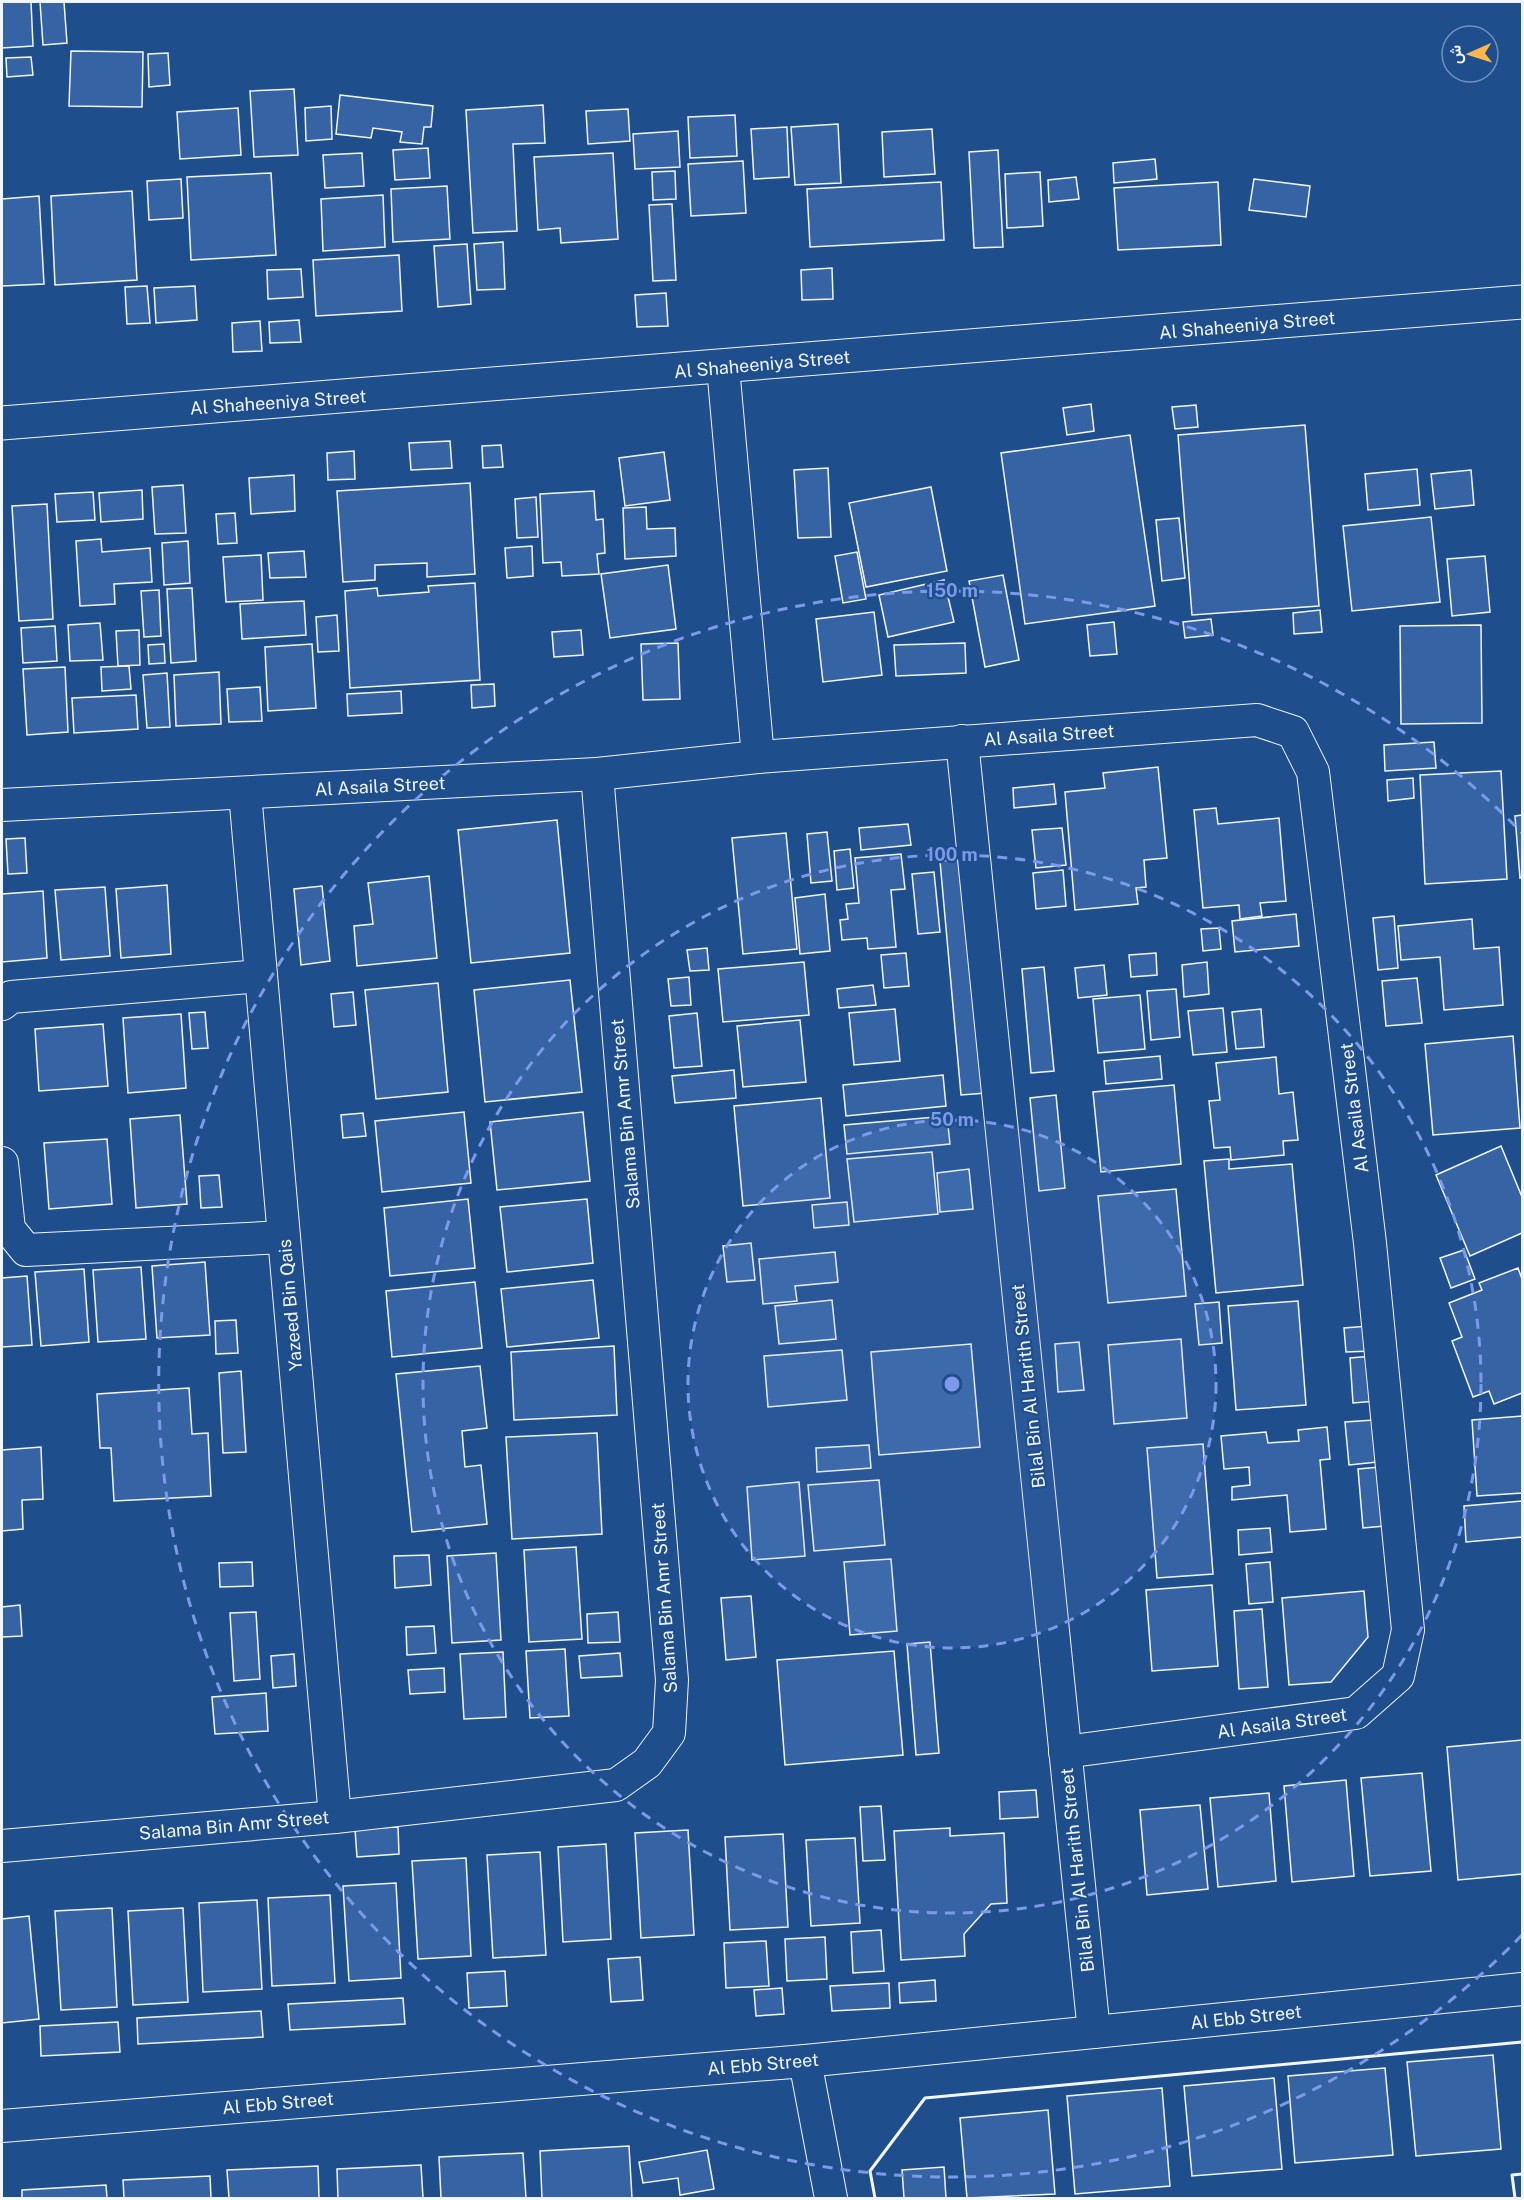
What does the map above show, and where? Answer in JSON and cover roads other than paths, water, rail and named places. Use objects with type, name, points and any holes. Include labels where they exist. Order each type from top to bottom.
[{"type":"street","name":"Al Shaheeniya Street","points":[[2,423],[723,368],[1522,302]]},
{"type":"street","points":[[723,368],[758,757]]},
{"type":"street","name":"Al Asaila Street","points":[[2,805],[597,774],[758,757],[1257,720],[1293,732],[1313,772],[1370,1243],[1408,1630],[1398,1676],[1356,1713],[1065,1752]]},
{"type":"street","name":"Bilal Bin Al Harith Street","points":[[962,741],[1094,2032]]},
{"type":"street","name":"Salama Bin Amr Street","points":[[2,1846],[335,1816],[616,1785],[647,1763],[669,1733],[672,1680],[597,774]]},
{"type":"street","name":"Yazeed Bin Qais","points":[[245,793],[335,1816]]},
{"type":"street","points":[[2,1004],[11,997],[261,976]]},
{"type":"street","points":[[2,1162],[9,1229],[26,1250],[284,1237]]},
{"type":"street","name":"Al Ebb Street","points":[[2,2126],[806,2061],[1522,1989]]},
{"type":"street","points":[[806,2061],[831,2199]]}]
